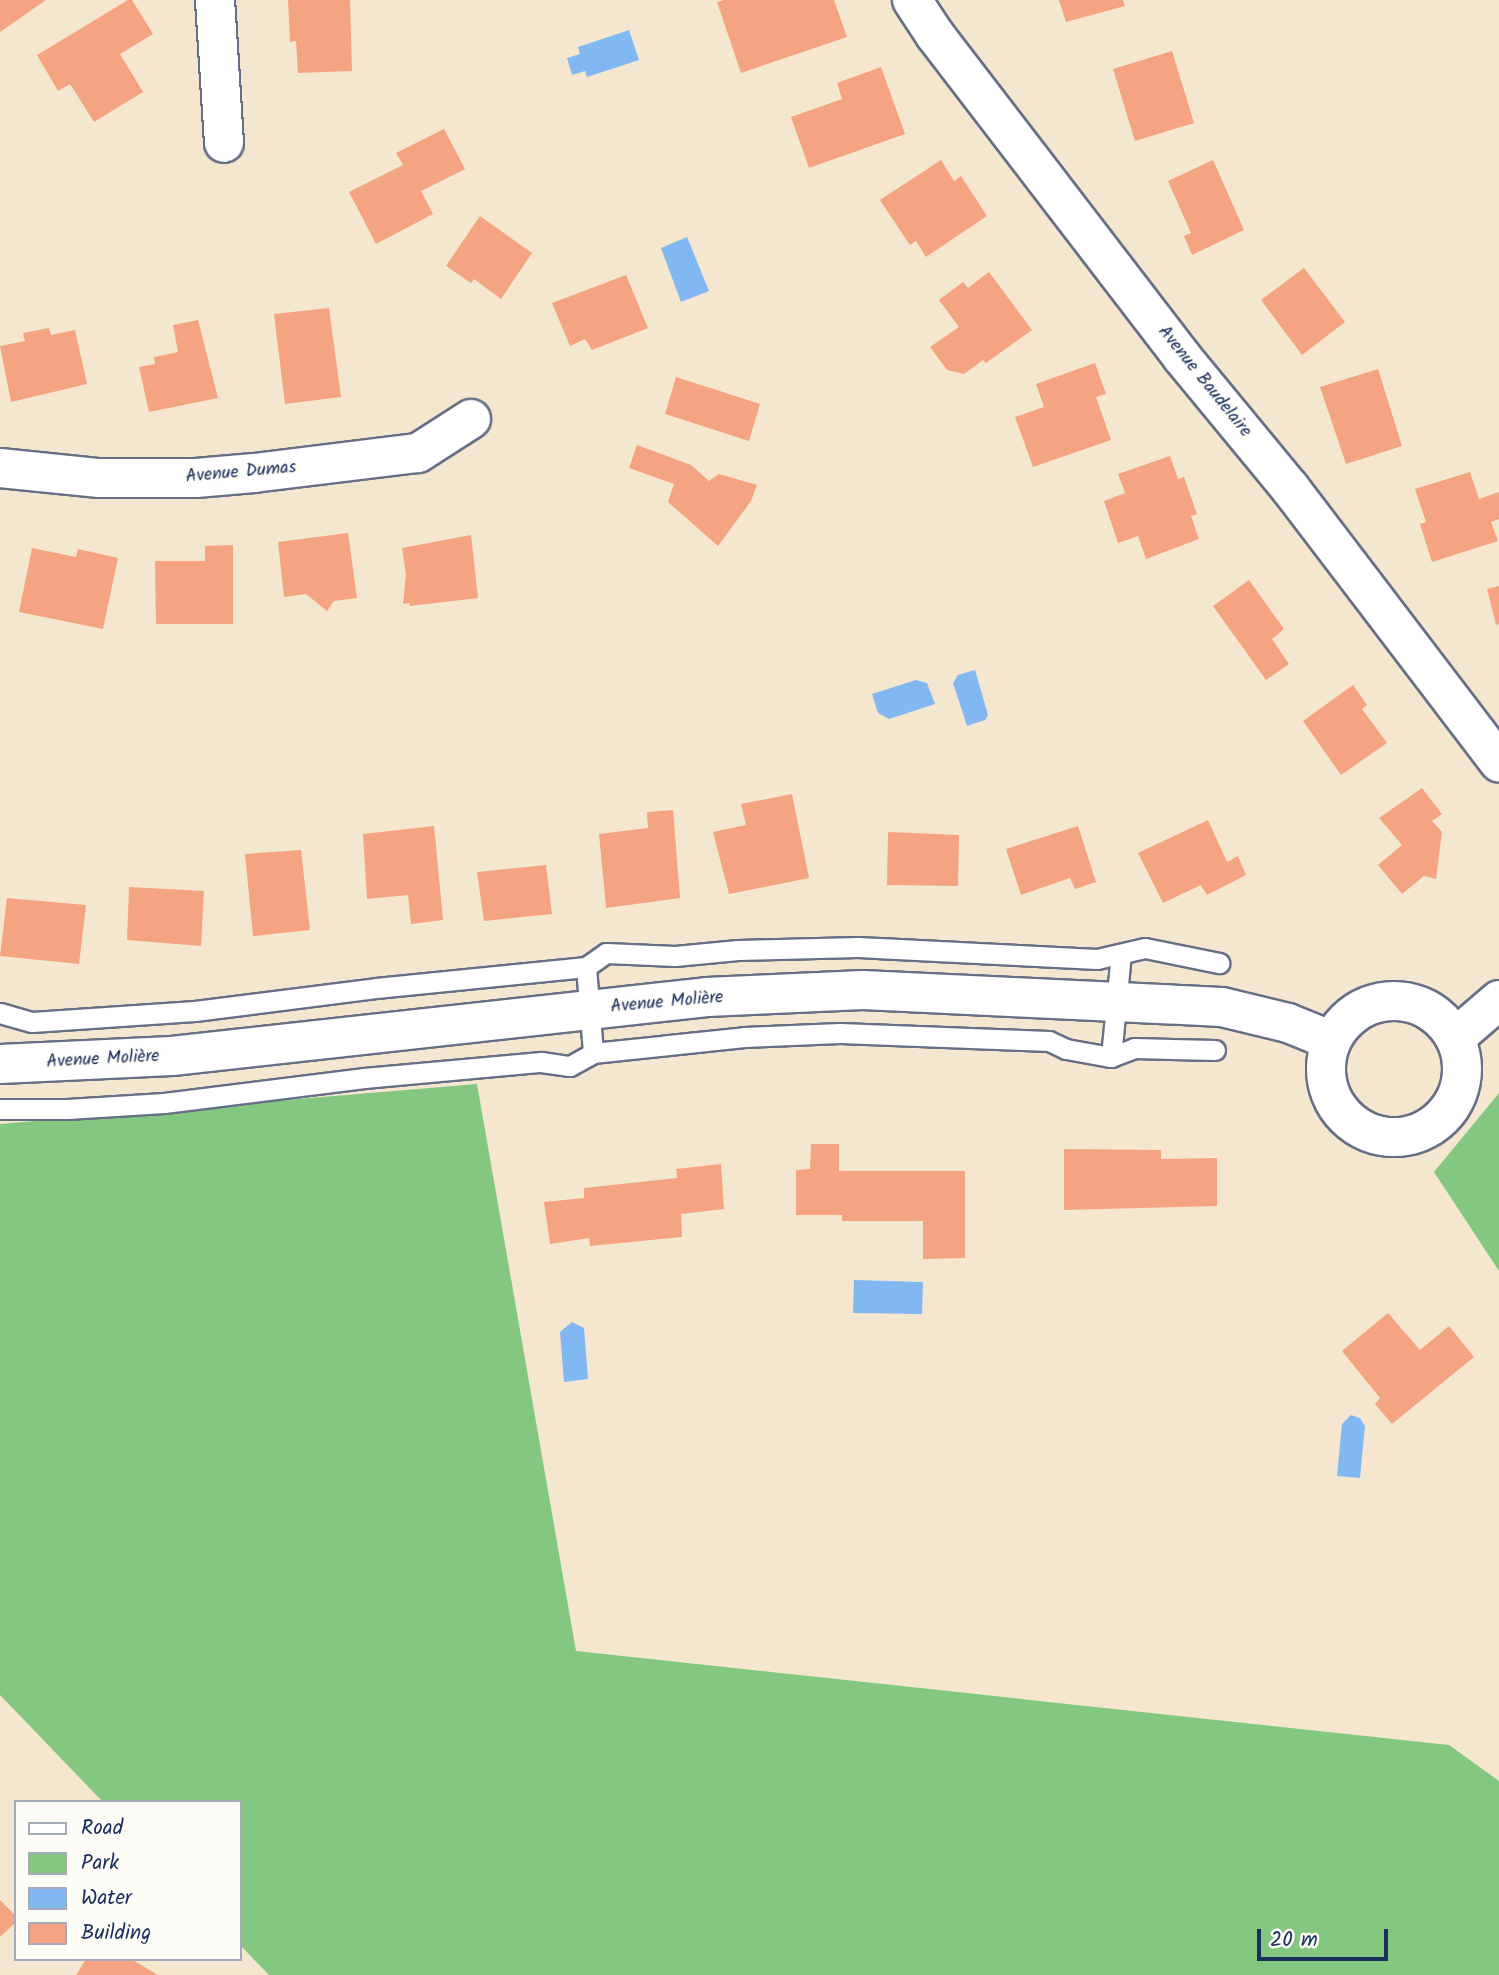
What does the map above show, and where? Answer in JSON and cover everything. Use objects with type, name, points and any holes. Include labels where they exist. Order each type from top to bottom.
[{"type":"street","points":[[215,0],[224,143]]},
{"type":"street","name":"Avenue Baudelaire","points":[[912,0],[934,35],[1182,357],[1248,435],[1499,762]]},
{"type":"street","name":"Avenue Dumas","points":[[0,468],[99,478],[196,478],[254,473],[418,453],[471,419]]},
{"type":"street","name":"Avenue Molière","points":[[0,1064],[172,1056],[706,998],[863,990],[1116,1002],[1250,1012],[1331,1040]]},
{"type":"street","points":[[1384,1000],[1409,1003],[1433,1012],[1455,1038],[1462,1075],[1456,1098],[1438,1122],[1419,1133],[1398,1138],[1364,1130],[1353,1123],[1330,1096],[1326,1073],[1331,1040],[1347,1018],[1384,1000]]},
{"type":"street","points":[[1455,1038],[1499,1000]]},
{"type":"lane","points":[[0,1013],[32,1022],[195,1011],[376,988],[586,967],[606,953],[675,956],[799,947],[933,949],[1097,959],[1145,948],[1219,963]]},
{"type":"lane","points":[[1111,1057],[1122,954]]},
{"type":"lane","points":[[586,967],[593,1053]]},
{"type":"lane","points":[[0,1109],[66,1110],[164,1103],[364,1078],[522,1064],[570,1066],[593,1053],[744,1037],[840,1033],[1049,1041],[1066,1049],[1111,1057],[1134,1048],[1215,1050]]},
{"type":"green space","points":[[477,1084],[576,1651],[1449,1745],[1499,1781],[1499,1975],[269,1975],[242,1947],[242,1800],[101,1800],[0,1695],[0,1124]]},
{"type":"green space","points":[[1499,1093],[1499,1271],[1434,1172]]},
{"type":"water","points":[[629,30],[639,60],[587,77],[585,71],[572,75],[567,58],[580,54],[578,47]]},
{"type":"water","points":[[687,237],[709,291],[681,302],[661,248]]},
{"type":"water","points":[[975,670],[988,715],[985,720],[967,726],[953,683],[958,675]]},
{"type":"water","points":[[916,680],[927,683],[935,704],[889,719],[878,713],[872,694]]},
{"type":"water","points":[[854,1280],[923,1282],[922,1314],[853,1313]]},
{"type":"water","points":[[572,1322],[584,1328],[588,1379],[564,1382],[560,1332]]},
{"type":"water","points":[[1351,1415],[1360,1418],[1365,1426],[1360,1478],[1337,1476],[1342,1424]]},
{"type":"building","points":[[0,0],[46,0],[0,32]]},
{"type":"building","points":[[132,0],[153,34],[120,54],[143,92],[94,122],[70,84],[58,91],[37,55]]},
{"type":"building","points":[[288,0],[350,0],[352,71],[298,73],[296,41],[290,42]]},
{"type":"building","points":[[834,0],[847,37],[741,73],[717,2]]},
{"type":"building","points":[[1059,0],[1123,0],[1125,6],[1066,22]]},
{"type":"building","points":[[1172,51],[1194,123],[1135,141],[1113,69]]},
{"type":"building","points":[[881,67],[905,134],[809,168],[791,117],[842,99],[837,83]]},
{"type":"building","points":[[444,129],[465,169],[421,191],[433,214],[376,244],[349,192],[403,165],[396,153]]},
{"type":"building","points":[[941,160],[954,181],[961,176],[987,216],[926,257],[916,241],[910,245],[880,200]]},
{"type":"building","points":[[1213,160],[1244,230],[1192,255],[1184,236],[1191,233],[1168,181]]},
{"type":"building","points":[[480,216],[532,253],[501,299],[474,279],[471,283],[446,266]]},
{"type":"building","points":[[1304,268],[1345,322],[1302,355],[1261,300]]},
{"type":"building","points":[[989,272],[1032,330],[986,363],[983,360],[964,374],[947,370],[930,347],[959,327],[939,300],[963,282],[968,288]]},
{"type":"building","points":[[626,275],[648,328],[592,350],[585,339],[570,346],[552,303]]},
{"type":"building","points":[[329,308],[341,397],[285,404],[274,314]]},
{"type":"building","points":[[198,320],[218,398],[149,412],[139,367],[155,364],[154,357],[178,352],[173,325]]},
{"type":"building","points":[[49,328],[51,335],[75,330],[87,384],[11,402],[0,346],[25,341],[23,333]]},
{"type":"building","points":[[1095,363],[1106,394],[1096,397],[1111,440],[1033,467],[1015,417],[1044,407],[1036,384]]},
{"type":"building","points":[[1378,369],[1402,446],[1346,464],[1320,387]]},
{"type":"building","points":[[676,377],[760,404],[749,441],[665,414]]},
{"type":"building","points":[[637,445],[691,465],[709,481],[719,474],[757,485],[751,501],[718,546],[668,502],[674,484],[629,468]]},
{"type":"building","points":[[1170,456],[1178,479],[1184,477],[1197,514],[1191,516],[1199,539],[1146,559],[1138,536],[1118,543],[1104,501],[1125,493],[1118,474]]},
{"type":"building","points":[[1470,472],[1479,499],[1499,492],[1499,519],[1491,522],[1498,541],[1432,562],[1420,524],[1426,522],[1415,489]]},
{"type":"building","points":[[348,533],[357,598],[334,601],[327,611],[306,594],[284,597],[278,542]]},
{"type":"building","points":[[471,535],[478,598],[410,606],[409,603],[403,604],[406,575],[402,548]]},
{"type":"building","points":[[233,545],[233,624],[156,624],[155,561],[205,561],[205,546]]},
{"type":"building","points":[[32,548],[76,557],[78,549],[118,558],[103,629],[19,612]]},
{"type":"building","points":[[1249,580],[1284,629],[1272,639],[1289,664],[1266,680],[1213,606]]},
{"type":"building","points":[[1499,586],[1499,624],[1496,625],[1487,589]]},
{"type":"building","points":[[1353,685],[1367,705],[1362,709],[1387,743],[1341,775],[1303,721]]},
{"type":"building","points":[[1422,788],[1442,814],[1432,821],[1442,832],[1436,879],[1424,876],[1402,894],[1378,865],[1402,845],[1379,818]]},
{"type":"building","points":[[792,794],[809,878],[729,894],[713,832],[746,825],[741,804]]},
{"type":"building","points":[[673,810],[680,898],[606,908],[599,834],[648,828],[647,812]]},
{"type":"building","points":[[1208,820],[1227,862],[1238,856],[1246,875],[1207,895],[1201,885],[1163,903],[1138,853]]},
{"type":"building","points":[[434,826],[443,920],[411,924],[408,895],[367,899],[363,834]]},
{"type":"building","points":[[1078,826],[1096,882],[1075,889],[1070,878],[1021,895],[1006,849]]},
{"type":"building","points":[[888,832],[959,835],[958,886],[887,885]]},
{"type":"building","points":[[301,850],[310,930],[253,936],[245,854]]},
{"type":"building","points":[[546,865],[552,914],[484,921],[477,872]]},
{"type":"building","points":[[129,887],[204,891],[201,946],[127,940]]},
{"type":"building","points":[[7,898],[86,905],[79,964],[0,956]]},
{"type":"building","points":[[811,1144],[839,1144],[839,1171],[965,1171],[965,1258],[923,1259],[923,1221],[842,1221],[842,1215],[796,1215],[796,1170],[810,1169]]},
{"type":"building","points":[[1064,1149],[1161,1150],[1161,1159],[1217,1158],[1217,1206],[1064,1210]]},
{"type":"building","points":[[721,1164],[724,1209],[681,1214],[682,1237],[590,1246],[589,1238],[550,1244],[544,1202],[584,1198],[584,1188],[677,1178],[676,1169]]},
{"type":"building","points":[[1388,1313],[1420,1350],[1449,1326],[1474,1357],[1392,1424],[1375,1404],[1380,1398],[1342,1351]]},
{"type":"building","points":[[0,1900],[14,1914],[14,1924],[0,1937]]},
{"type":"building","points":[[85,1961],[134,1961],[158,1975],[76,1975]]}]
